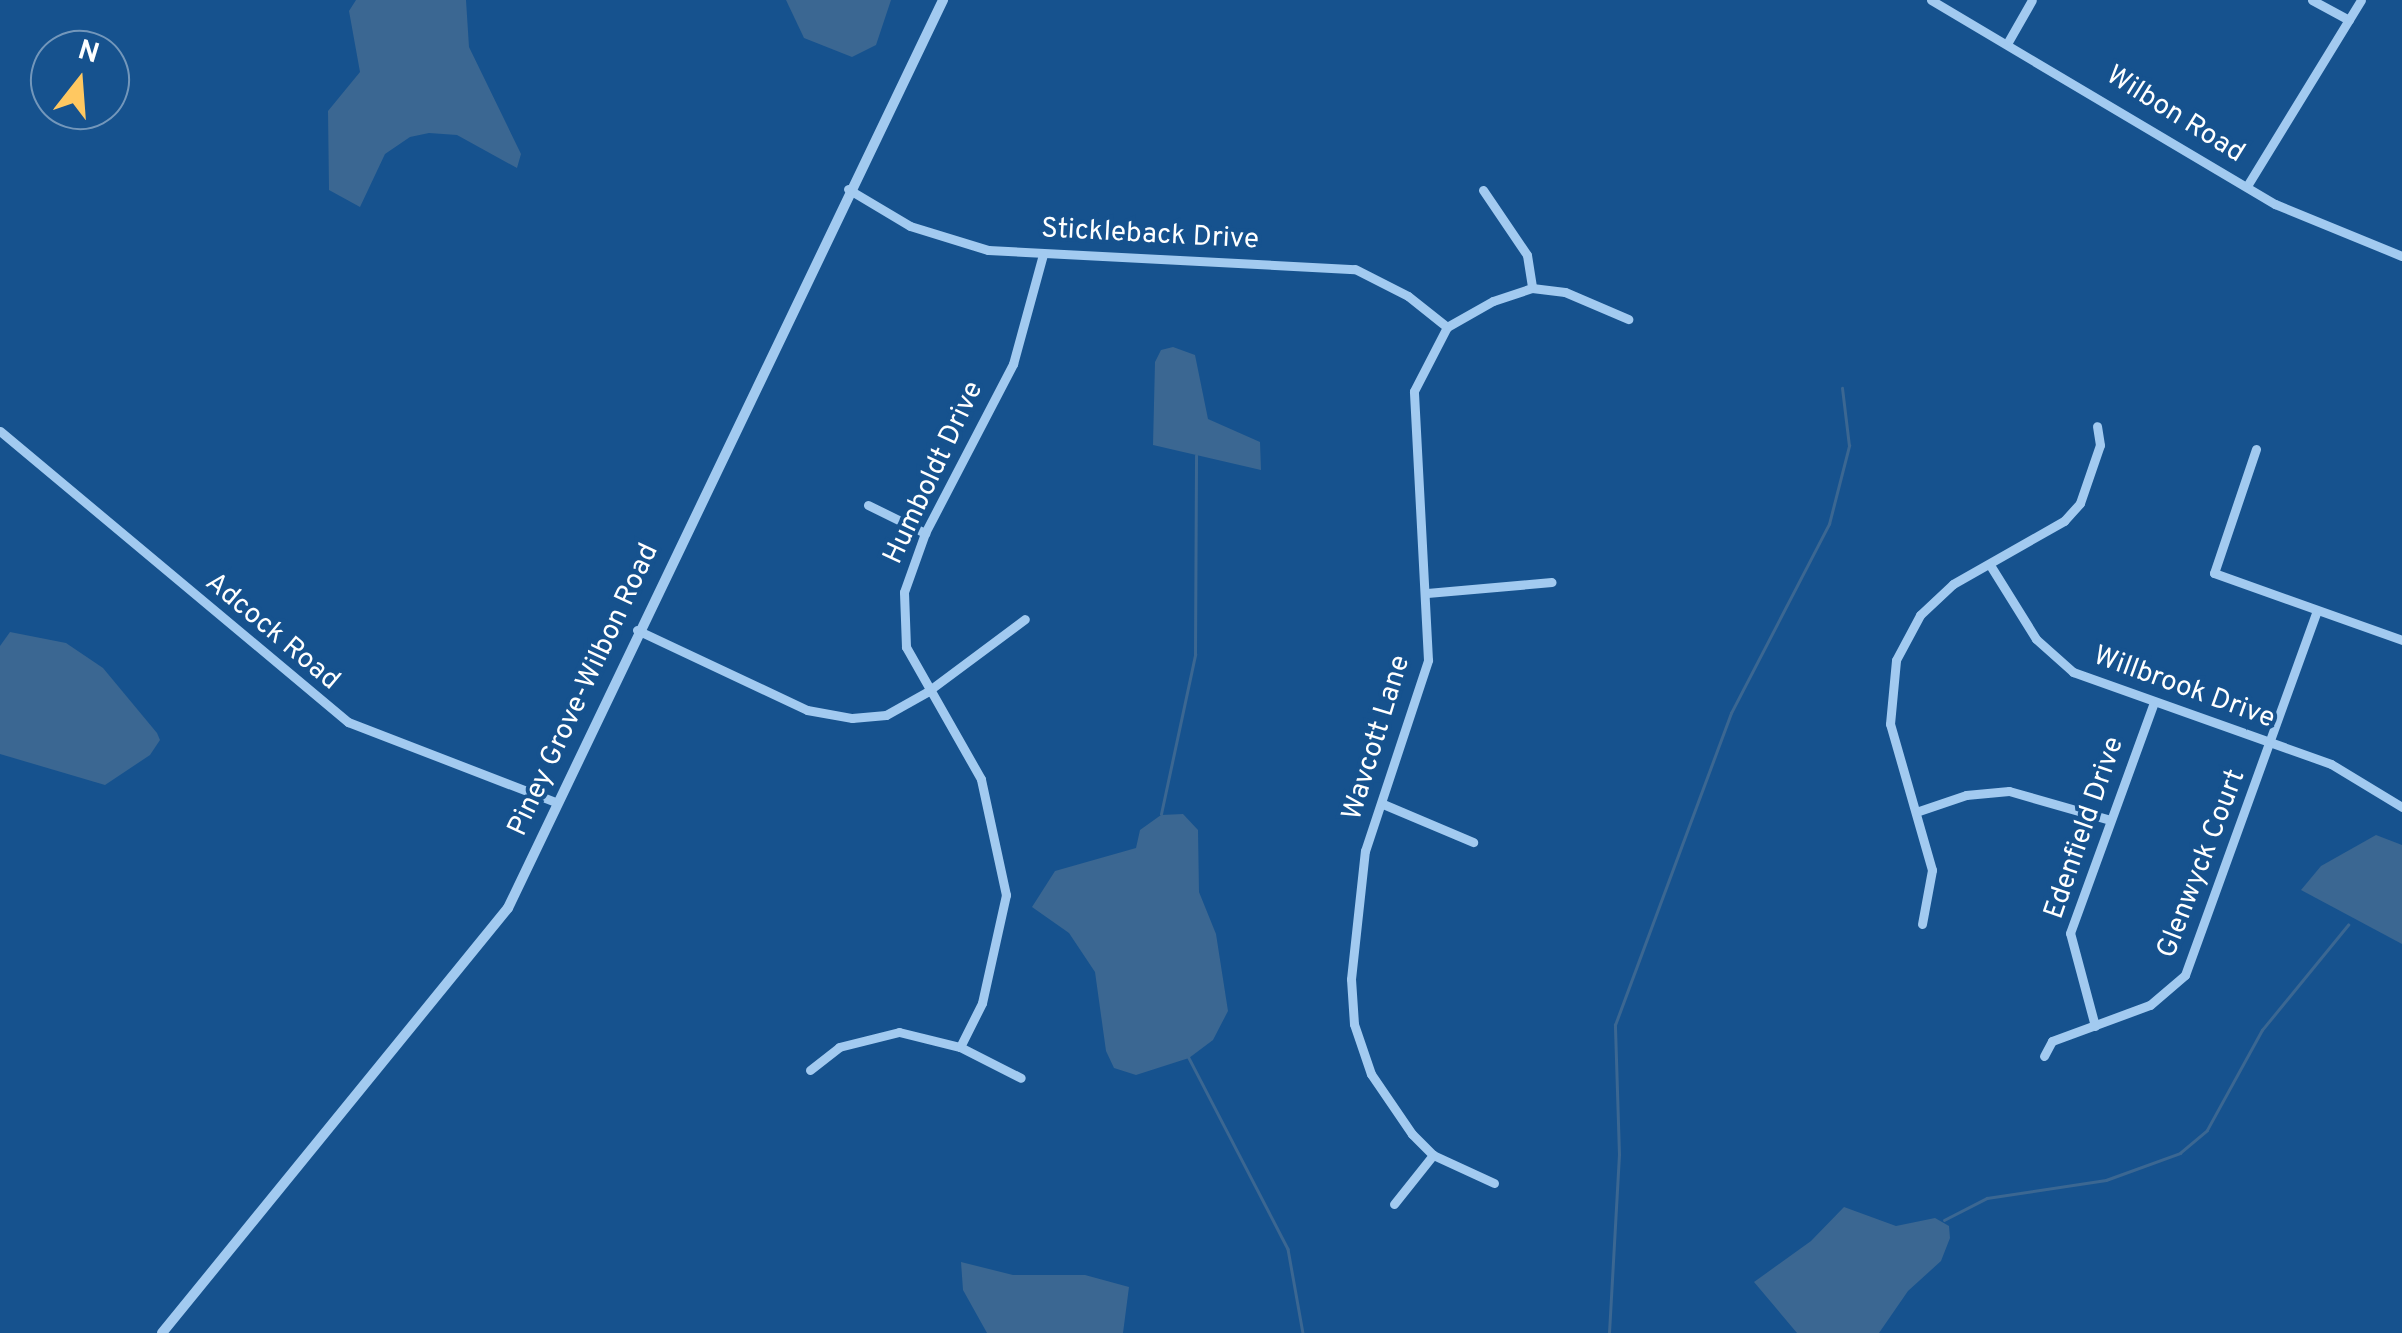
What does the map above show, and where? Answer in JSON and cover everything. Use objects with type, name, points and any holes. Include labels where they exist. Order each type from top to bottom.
[{"type":"street","name":"Piney Grove-Wilbon Road","points":[[162,1333],[508,908],[848,189],[943,0]]},
{"type":"street","name":"Wilbon Road","points":[[1931,0],[2247,186],[2317,224],[2402,256]]},
{"type":"street","points":[[2008,42],[2032,0]]},
{"type":"street","points":[[2312,0],[2349,20]]},
{"type":"street","points":[[2247,186],[2362,0]]},
{"type":"street","name":"Stickleback Drive","points":[[848,189],[949,241],[1043,254],[1354,269],[1408,296],[1446,328]]},
{"type":"street","points":[[1483,190],[1527,255],[1532,288]]},
{"type":"street","name":"Humboldt Drive","points":[[960,1047],[982,1003],[1006,894],[981,778],[927,692],[906,647],[903,614],[926,534],[1013,364],[1043,254]]},
{"type":"street","points":[[1446,328],[1493,300],[1532,288],[1594,301],[1628,320]]},
{"type":"street","name":"Wavcott Lane","points":[[1446,328],[1425,360],[1410,423],[1427,593],[1424,680],[1365,851],[1356,903],[1354,1024],[1392,1110],[1433,1155],[1494,1183]]},
{"type":"street","points":[[1922,924],[1932,870],[1890,724],[1896,660],[1920,615],[1953,584],[2064,521],[2080,503],[2100,446],[2097,426]]},
{"type":"street","name":"Adcock Road","points":[[0,431],[348,722],[555,802]]},
{"type":"street","points":[[2256,449],[2214,573],[2402,640]]},
{"type":"street","points":[[868,505],[926,534]]},
{"type":"street","name":"Willbrook Drive","points":[[1990,565],[2036,640],[2073,672],[2332,764],[2402,807]]},
{"type":"street","points":[[1427,593],[1552,582]]},
{"type":"street","name":"Glenwyck Court","points":[[2044,1056],[2052,1041],[2150,1005],[2185,974],[2318,611]]},
{"type":"street","points":[[637,630],[807,710],[852,718],[886,715],[927,692],[1026,618]]},
{"type":"street","name":"Edenfield Drive","points":[[2095,1026],[2070,933],[2154,702]]},
{"type":"street","points":[[1916,812],[1966,795],[2009,791],[2110,820]]},
{"type":"street","points":[[1383,804],[1472,842]]},
{"type":"street","points":[[810,1070],[869,1034],[927,1035],[1021,1078]]},
{"type":"street","points":[[1394,1204],[1433,1155]]},
{"type":"water","points":[[356,0],[466,0],[469,47],[521,154],[517,168],[457,135],[429,133],[410,137],[385,154],[360,207],[329,190],[328,111],[360,72],[349,11]]},
{"type":"water","points":[[786,0],[891,0],[876,45],[852,57],[804,38]]},
{"type":"water","points":[[1173,347],[1195,355],[1208,419],[1260,442],[1261,470],[1153,445],[1155,362],[1161,350]]},
{"type":"water","points":[[10,632],[66,643],[103,668],[157,733],[160,740],[150,755],[105,785],[0,754],[0,646]]},
{"type":"water","points":[[1183,814],[1198,830],[1199,892],[1216,934],[1228,1011],[1213,1040],[1189,1058],[1136,1075],[1114,1068],[1106,1051],[1095,972],[1069,933],[1032,907],[1055,871],[1136,848],[1140,830],[1161,815]]},
{"type":"water","points":[[2376,835],[2402,845],[2402,944],[2301,890],[2321,866]]},
{"type":"water","points":[[1844,1207],[1896,1226],[1935,1218],[1949,1226],[1950,1238],[1941,1261],[1908,1291],[1879,1333],[1797,1333],[1754,1282],[1811,1241]]},
{"type":"water","points":[[961,1262],[1013,1275],[1085,1275],[1129,1287],[1123,1333],[987,1333],[963,1290]]},
{"type":"waterway","points":[[1609,1333],[1619,1155],[1615,1025],[1731,713],[1829,524],[1849,446],[1842,388]]},
{"type":"waterway","points":[[1161,814],[1195,655],[1196,456]]},
{"type":"waterway","points":[[1944,1220],[1987,1198],[2106,1180],[2180,1153],[2207,1130],[2262,1030],[2348,925]]},
{"type":"waterway","points":[[1188,1056],[1288,1249],[1303,1333]]}]
